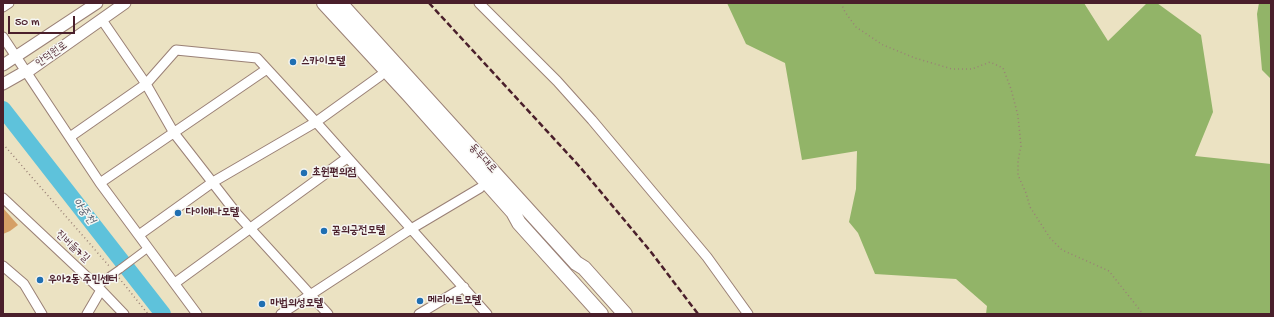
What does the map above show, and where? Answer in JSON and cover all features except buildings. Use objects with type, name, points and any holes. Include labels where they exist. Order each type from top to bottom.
[{"type":"main road","name":"동부대로","points":[[313,3],[480,188],[508,217],[519,223]]},
{"type":"main road","name":"동부대로","points":[[324,3],[420,106],[513,212],[519,223],[589,308],[601,314]]},
{"type":"main road","name":"동부대로","points":[[340,3],[576,263],[584,268],[625,314]]},
{"type":"main road","points":[[350,3],[580,257],[584,268]]},
{"type":"street","points":[[3,7],[9,3]]},
{"type":"street","name":"안덕원로","points":[[4,64],[97,3]]},
{"type":"street","name":"안덕원로","points":[[3,84],[30,70],[125,3]]},
{"type":"street","points":[[479,3],[557,81],[592,120],[707,258],[748,314]]},
{"type":"street","points":[[102,20],[146,84],[174,133],[237,214],[328,314]]},
{"type":"street","points":[[3,37],[16,57],[21,74],[70,136],[100,183],[197,314]]},
{"type":"street","points":[[70,136],[146,84],[176,50],[257,58],[487,314]]},
{"type":"street","points":[[100,183],[267,69]]},
{"type":"street","points":[[139,235],[213,182],[316,122],[380,76]]},
{"type":"street","points":[[175,283],[347,158]]},
{"type":"street","points":[[281,314],[411,229],[480,188]]},
{"type":"street","name":"진버들7길","points":[[3,198],[124,314]]},
{"type":"street","points":[[87,314],[99,289],[148,248]]},
{"type":"street","points":[[3,266],[24,284],[42,314]]},
{"type":"street","points":[[419,314],[464,288]]},
{"type":"path","points":[[841,3],[845,12],[856,27],[883,45],[915,58],[952,69],[972,69],[990,62],[1003,68],[1011,89],[1018,116],[1021,146],[1018,161],[1018,175],[1030,206],[1050,238],[1062,250],[1109,271],[1143,314]]},
{"type":"path","points":[[3,144],[112,269]]},
{"type":"path","points":[[114,276],[148,314]]},
{"type":"green space","points":[[727,3],[1084,3],[1108,41],[1147,3],[1157,3],[1201,35],[1213,112],[1195,156],[1271,164],[1271,314],[986,314],[987,306],[956,279],[875,274],[858,233],[849,222],[856,189],[857,151],[802,160],[785,63],[746,44]]},
{"type":"green space","points":[[1259,3],[1271,3],[1271,79],[1262,70],[1257,14]]},
{"type":"waterway","name":"아중천","points":[[3,109],[163,314]]},
{"type":"railway","points":[[429,3],[580,167],[651,252],[698,314]]},
{"type":"place","name":"스카이모텔","points":[[293,62]]},
{"type":"place","name":"초원편의점","points":[[304,173]]},
{"type":"place","name":"다이애나모텔","points":[[178,213]]},
{"type":"place","name":"꿈의궁전모텔","points":[[324,231]]},
{"type":"place","name":"우아2동 주민센터","points":[[40,280]]},
{"type":"place","name":"메리어트모텔","points":[[420,301]]},
{"type":"place","name":"마법의성모텔","points":[[262,304]]}]
